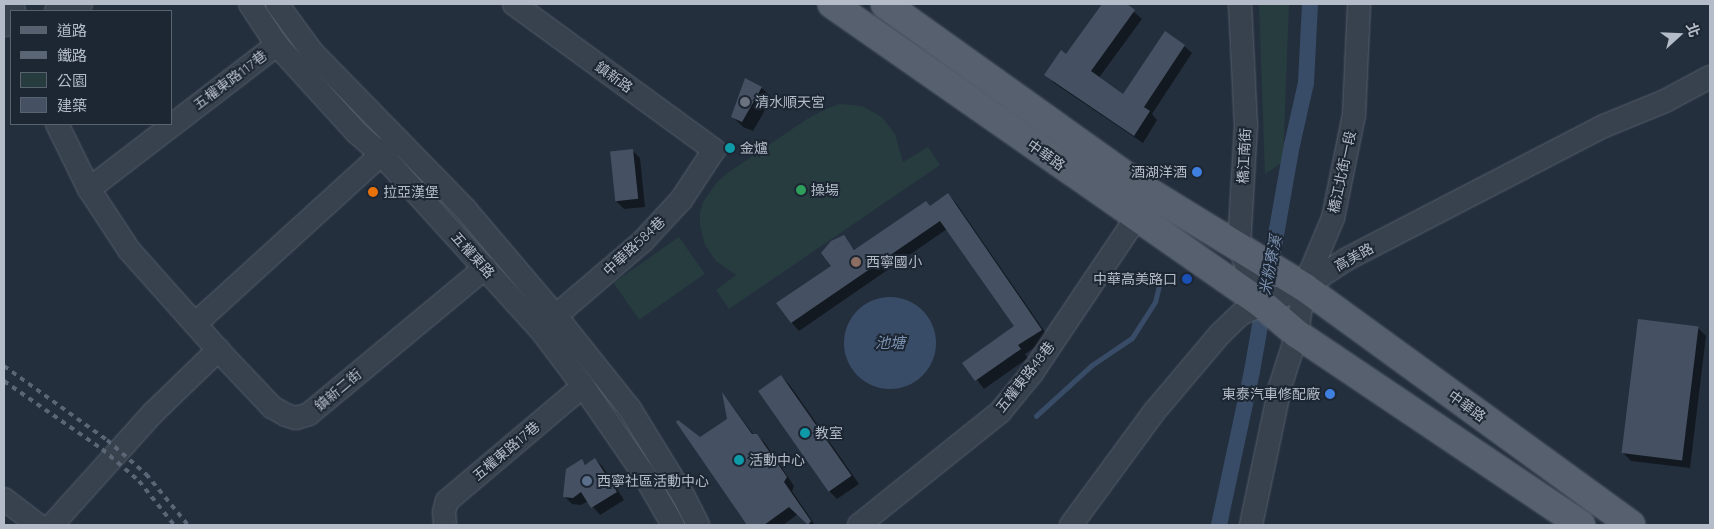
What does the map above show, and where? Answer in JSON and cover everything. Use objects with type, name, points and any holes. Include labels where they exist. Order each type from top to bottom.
[{"type":"main road","name":"中華路","points":[[832,4],[1136,218],[1251,309],[1297,334]]},
{"type":"main road","points":[[885,4],[1144,189],[1240,247]]},
{"type":"main road","name":"中華路","points":[[1240,247],[1301,287],[1631,525]]},
{"type":"main road","points":[[1297,334],[1581,525]]},
{"type":"street","points":[[60,10],[82,4]]},
{"type":"street","name":"五權東路","points":[[250,4],[277,45],[357,133],[390,147],[466,210],[548,322],[583,386],[643,473],[673,525]]},
{"type":"street","name":"五權東路","points":[[277,4],[484,268],[548,322],[630,409],[684,497],[698,525]]},
{"type":"street","name":"鎮新路","points":[[514,4],[714,150]]},
{"type":"street","name":"橋江南街","points":[[1240,4],[1246,125],[1240,247],[1251,309]]},
{"type":"street","name":"橋江北街一段","points":[[1251,525],[1280,387],[1297,334],[1301,287],[1333,218],[1354,115],[1359,4]]},
{"type":"street","name":"五權東路117巷","points":[[89,189],[277,45]]},
{"type":"street","name":"高美路","points":[[1071,525],[1154,412],[1220,334],[1251,309],[1301,287],[1347,259],[1604,126],[1665,101],[1710,77]]},
{"type":"street","name":"鎮新二街","points":[[57,125],[89,189],[129,250],[218,350],[272,407],[286,415],[296,418],[308,414],[484,268]]},
{"type":"street","points":[[195,324],[390,147]]},
{"type":"street","name":"中華路584巷","points":[[548,322],[643,241],[681,200],[714,150]]},
{"type":"street","name":"五權東路48巷","points":[[859,525],[1000,412],[1032,372],[1136,218]]},
{"type":"street","points":[[52,525],[153,413],[218,350]]},
{"type":"street","name":"五權東路17巷","points":[[445,525],[444,512],[448,502],[583,386]]},
{"type":"street","points":[[4,499],[38,525]]},
{"type":"green space","points":[[1259,4],[1289,4],[1283,162],[1265,174]]},
{"type":"green space","points":[[840,104],[862,106],[882,117],[895,134],[903,162],[928,147],[940,165],[729,309],[716,290],[736,275],[716,261],[705,245],[700,225],[700,213],[703,202],[717,182],[729,172],[807,119]]},
{"type":"green space","points":[[679,237],[705,274],[639,320],[613,283]]},
{"type":"water","name":"池塘","points":[[890,297],[908,301],[922,311],[932,325],[936,343],[932,361],[922,375],[908,385],[890,389],[872,385],[858,375],[848,361],[844,343],[848,325],[858,311],[872,301]]},
{"type":"building","points":[[1102,4],[1127,4],[1135,10],[1091,71],[1123,94],[1165,31],[1185,45],[1144,107],[1150,111],[1134,136],[1044,75],[1061,50],[1066,54]]},
{"type":"building","name":"清水順天宮","points":[[745,78],[762,87],[742,122],[731,117]]},
{"type":"building","points":[[633,149],[638,199],[615,201],[610,151]]},
{"type":"building","points":[[948,193],[1042,330],[1018,345],[1021,349],[975,381],[962,363],[1014,326],[940,221],[791,323],[776,303],[831,266],[821,253],[831,241],[844,235],[854,250],[926,201],[930,206]]},
{"type":"building","points":[[1638,319],[1699,326],[1682,460],[1622,453]]},
{"type":"building","name":"教室","points":[[781,375],[852,476],[829,492],[758,391]]},
{"type":"building","name":"活動中心","points":[[722,392],[752,434],[757,434],[787,477],[784,482],[811,521],[808,525],[789,507],[764,525],[747,525],[676,422],[678,420],[700,437],[727,419]]},
{"type":"building","name":"西寧社區活動中心","points":[[595,458],[617,492],[591,508],[581,492],[573,498],[563,497],[566,469],[582,459],[585,465]]},
{"type":"waterway","name":"米粉寮溪","points":[[1219,525],[1252,371],[1292,145],[1306,83],[1310,4]]},
{"type":"waterway","points":[[1036,416],[1092,365],[1132,338],[1155,302],[1161,278]]},
{"type":"railway","points":[[4,366],[107,440],[146,474],[188,525]]},
{"type":"railway","points":[[4,381],[102,449],[139,481],[174,525]]},
{"type":"place","name":"清水順天宮","points":[[745,102]]},
{"type":"place","name":"金爐","points":[[730,148]]},
{"type":"place","name":"酒湖洋酒","points":[[1197,172]]},
{"type":"place","name":"操場","points":[[801,190]]},
{"type":"place","name":"拉亞漢堡","points":[[373,192]]},
{"type":"place","name":"西寧國小","points":[[856,262]]},
{"type":"place","name":"中華高美路口","points":[[1187,279]]},
{"type":"place","name":"東泰汽車修配廠","points":[[1330,394]]},
{"type":"place","name":"教室","points":[[805,433]]},
{"type":"place","name":"活動中心","points":[[739,460]]},
{"type":"place","name":"西寧社區活動中心","points":[[587,481]]}]
